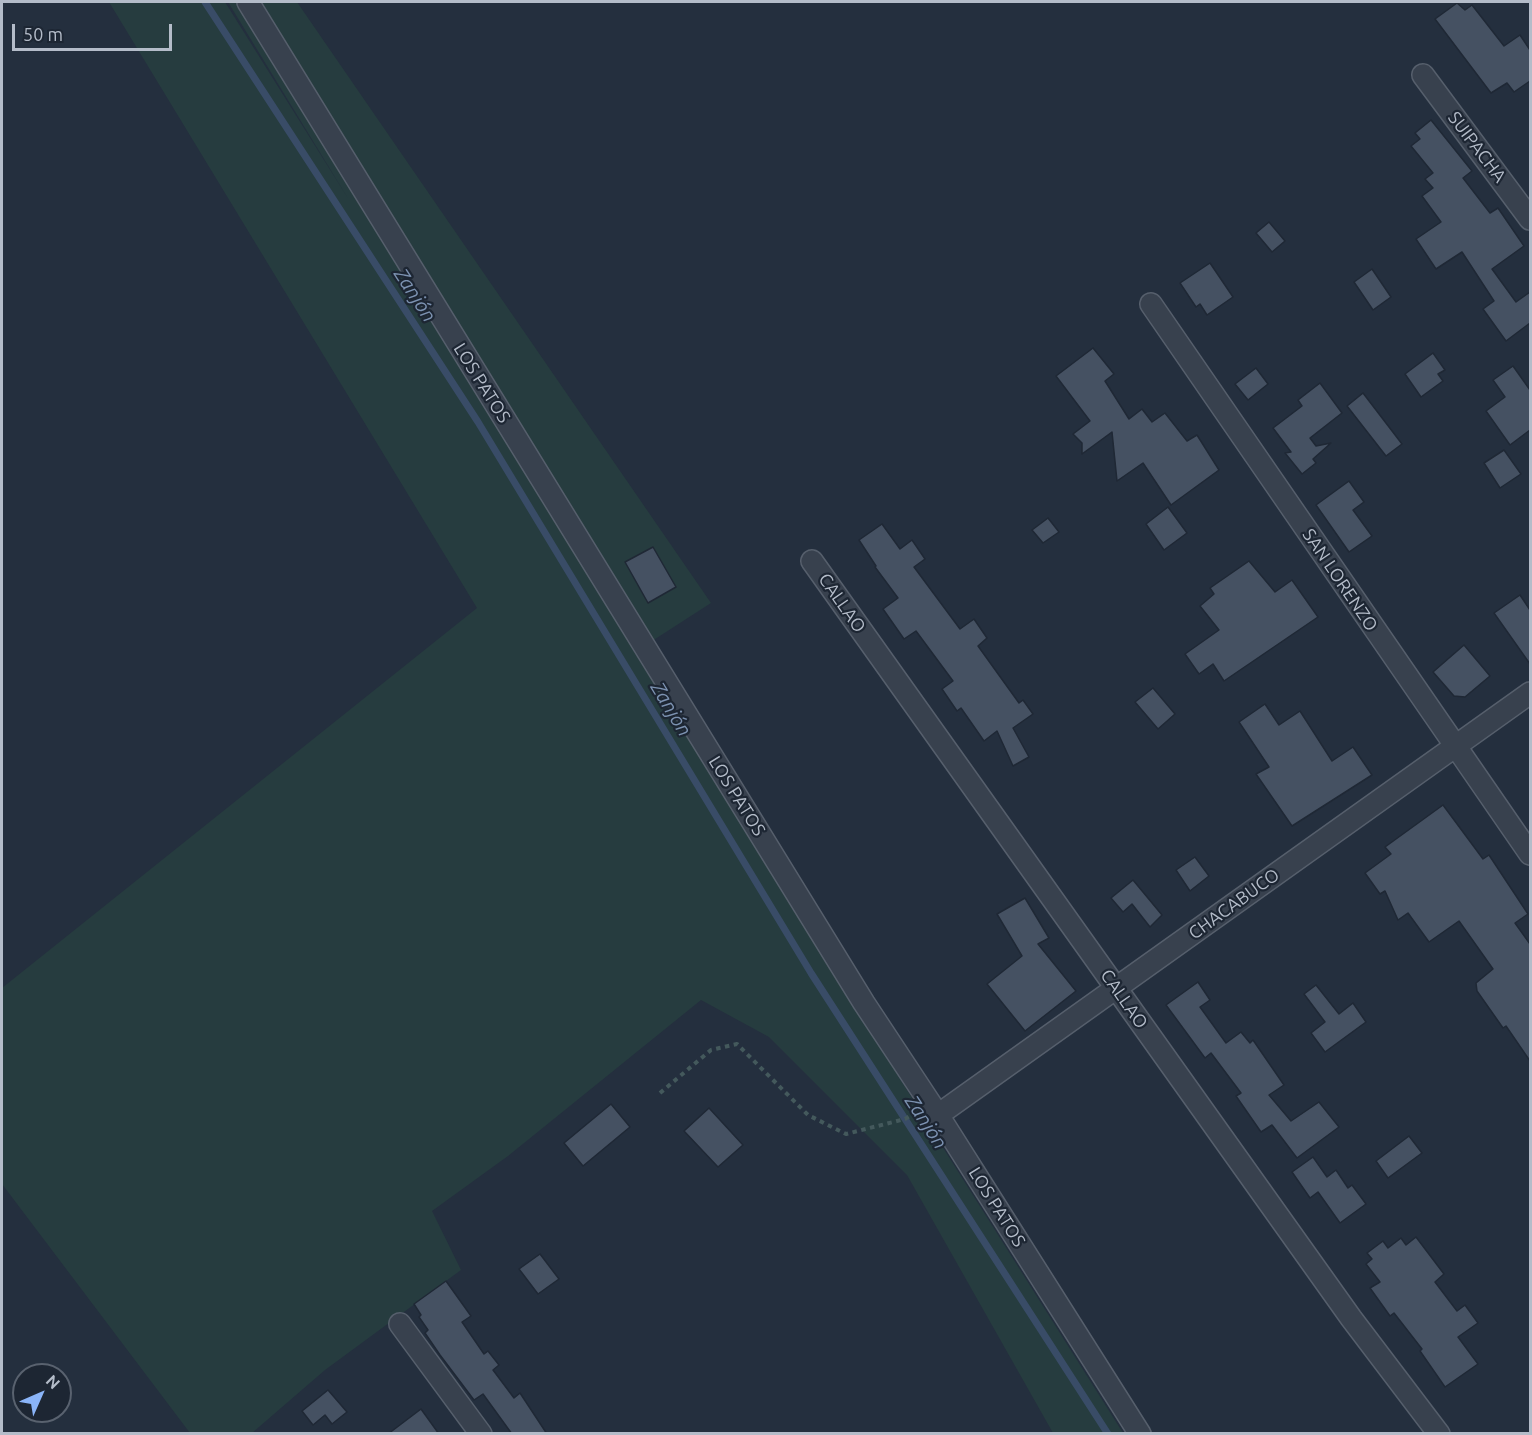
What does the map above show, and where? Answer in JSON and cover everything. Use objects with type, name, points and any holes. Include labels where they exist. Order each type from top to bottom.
[{"type":"street","name":"LOS PATOS","points":[[248,2],[864,1003],[935,1109],[1140,1434]]},
{"type":"street","name":"SUIPACHA","points":[[1423,75],[1530,219]]},
{"type":"street","name":"SAN LORENZO","points":[[1151,304],[1530,854]]},
{"type":"street","name":"CALLAO","points":[[812,561],[1351,1318],[1439,1434]]},
{"type":"street","name":"CHACABUCO","points":[[935,1109],[1116,988],[1530,693]]},
{"type":"street","points":[[400,1324],[481,1434]]},
{"type":"path","points":[[660,1093],[711,1050],[737,1044],[808,1115],[846,1134],[935,1109]]},
{"type":"green space","points":[[109,2],[225,2],[349,200],[228,2],[297,2],[711,603],[649,643],[633,650],[1123,1433],[1053,1433],[907,1175],[769,1037],[701,1000],[508,1156],[432,1211],[461,1270],[325,1370],[252,1433],[190,1433],[2,1184],[2,988],[477,608]]},
{"type":"building","points":[[1457,3],[1465,10],[1472,5],[1504,46],[1520,35],[1530,50],[1530,81],[1514,92],[1507,83],[1491,93],[1435,19]]},
{"type":"building","points":[[1431,120],[1472,171],[1463,178],[1490,213],[1498,208],[1524,246],[1492,269],[1516,302],[1530,292],[1530,323],[1506,341],[1483,309],[1494,301],[1462,252],[1436,269],[1416,239],[1441,222],[1422,196],[1433,188],[1425,179],[1433,173],[1411,146],[1420,139],[1415,133]]},
{"type":"building","points":[[1269,222],[1285,241],[1272,252],[1256,233]]},
{"type":"building","points":[[1210,263],[1233,297],[1207,315],[1200,304],[1196,307],[1180,283]]},
{"type":"building","points":[[1372,269],[1391,297],[1373,310],[1354,282]]},
{"type":"building","points":[[1093,348],[1114,374],[1105,381],[1129,419],[1142,409],[1152,422],[1165,413],[1187,441],[1197,435],[1219,470],[1171,505],[1143,463],[1117,481],[1112,432],[1082,454],[1082,443],[1073,434],[1090,421],[1056,376]]},
{"type":"building","points":[[1433,353],[1445,370],[1438,374],[1443,381],[1421,397],[1405,374]]},
{"type":"building","points":[[1513,366],[1530,390],[1530,430],[1510,445],[1486,411],[1505,397],[1493,380]]},
{"type":"building","points":[[1256,368],[1268,384],[1248,400],[1235,384]]},
{"type":"building","points":[[1320,383],[1342,413],[1310,438],[1316,446],[1331,443],[1313,459],[1316,463],[1302,474],[1285,453],[1291,452],[1273,428],[1302,406],[1298,400]]},
{"type":"building","points":[[1363,393],[1402,444],[1386,456],[1347,406]]},
{"type":"building","points":[[1504,450],[1521,474],[1500,488],[1484,463]]},
{"type":"building","points":[[1349,481],[1364,502],[1353,510],[1372,536],[1349,552],[1316,505]]},
{"type":"building","points":[[1168,507],[1187,533],[1164,550],[1146,524]]},
{"type":"building","points":[[1048,518],[1059,532],[1043,543],[1032,530]]},
{"type":"building","points":[[882,524],[900,549],[912,540],[925,559],[914,567],[960,629],[974,619],[987,638],[978,646],[1019,703],[1023,700],[1033,714],[1013,728],[1029,757],[1013,766],[997,731],[984,741],[961,708],[957,711],[942,689],[953,681],[916,631],[904,639],[883,609],[898,598],[859,540]]},
{"type":"building","points":[[653,547],[676,587],[648,603],[625,562]]},
{"type":"building","points":[[1249,561],[1275,592],[1292,580],[1318,617],[1224,681],[1213,664],[1199,674],[1185,654],[1219,630],[1200,606],[1214,594],[1210,588]]},
{"type":"building","points":[[1520,595],[1530,610],[1530,664],[1494,613]]},
{"type":"building","points":[[1464,645],[1490,676],[1465,697],[1454,696],[1433,672]]},
{"type":"building","points":[[1153,688],[1175,714],[1158,729],[1135,702]]},
{"type":"building","points":[[1265,704],[1279,725],[1300,711],[1332,761],[1353,747],[1372,775],[1292,826],[1256,774],[1269,767],[1239,722]]},
{"type":"building","points":[[1443,805],[1483,859],[1489,855],[1528,914],[1515,923],[1530,944],[1530,1061],[1506,1026],[1503,1028],[1477,991],[1476,983],[1493,969],[1459,921],[1429,942],[1408,913],[1398,920],[1385,891],[1380,894],[1365,873],[1391,854],[1385,847]]},
{"type":"building","points":[[1195,857],[1209,876],[1190,891],[1176,870]]},
{"type":"building","points":[[1133,880],[1162,915],[1150,927],[1132,904],[1123,912],[1111,898]]},
{"type":"building","points":[[1025,898],[1049,938],[1038,944],[1076,991],[1025,1031],[987,984],[1022,956],[997,914]]},
{"type":"building","points":[[1198,982],[1210,1000],[1200,1007],[1226,1043],[1241,1032],[1250,1043],[1253,1040],[1284,1085],[1269,1095],[1291,1121],[1319,1102],[1339,1127],[1297,1158],[1272,1125],[1261,1132],[1236,1096],[1241,1093],[1211,1053],[1205,1058],[1166,1005]]},
{"type":"building","points":[[1316,985],[1339,1014],[1353,1003],[1366,1022],[1325,1052],[1311,1033],[1325,1022],[1304,994]]},
{"type":"building","points":[[611,1104],[630,1127],[583,1166],[564,1143]]},
{"type":"building","points":[[709,1108],[743,1145],[718,1167],[684,1131]]},
{"type":"building","points":[[1409,1136],[1422,1153],[1388,1178],[1376,1161]]},
{"type":"building","points":[[1313,1157],[1327,1177],[1336,1170],[1348,1188],[1352,1185],[1366,1204],[1340,1223],[1318,1192],[1310,1198],[1292,1172]]},
{"type":"building","points":[[1416,1237],[1444,1274],[1435,1282],[1457,1311],[1465,1305],[1478,1323],[1458,1337],[1478,1364],[1445,1387],[1420,1351],[1422,1349],[1394,1313],[1390,1316],[1370,1288],[1380,1282],[1366,1264],[1372,1259],[1367,1253],[1383,1241],[1388,1248],[1401,1238],[1406,1245]]},
{"type":"building","points":[[540,1254],[559,1279],[538,1294],[519,1269]]},
{"type":"building","points":[[446,1281],[471,1316],[462,1322],[484,1354],[488,1351],[499,1365],[493,1370],[514,1398],[520,1393],[547,1434],[512,1434],[483,1394],[474,1400],[425,1333],[428,1330],[414,1304]]},
{"type":"building","points":[[328,1390],[347,1412],[332,1424],[325,1415],[313,1425],[302,1411]]},
{"type":"building","points":[[421,1409],[439,1434],[388,1434]]},
{"type":"waterway","name":"Zanjón","points":[[205,2],[478,422],[811,973],[1108,1434]]}]
